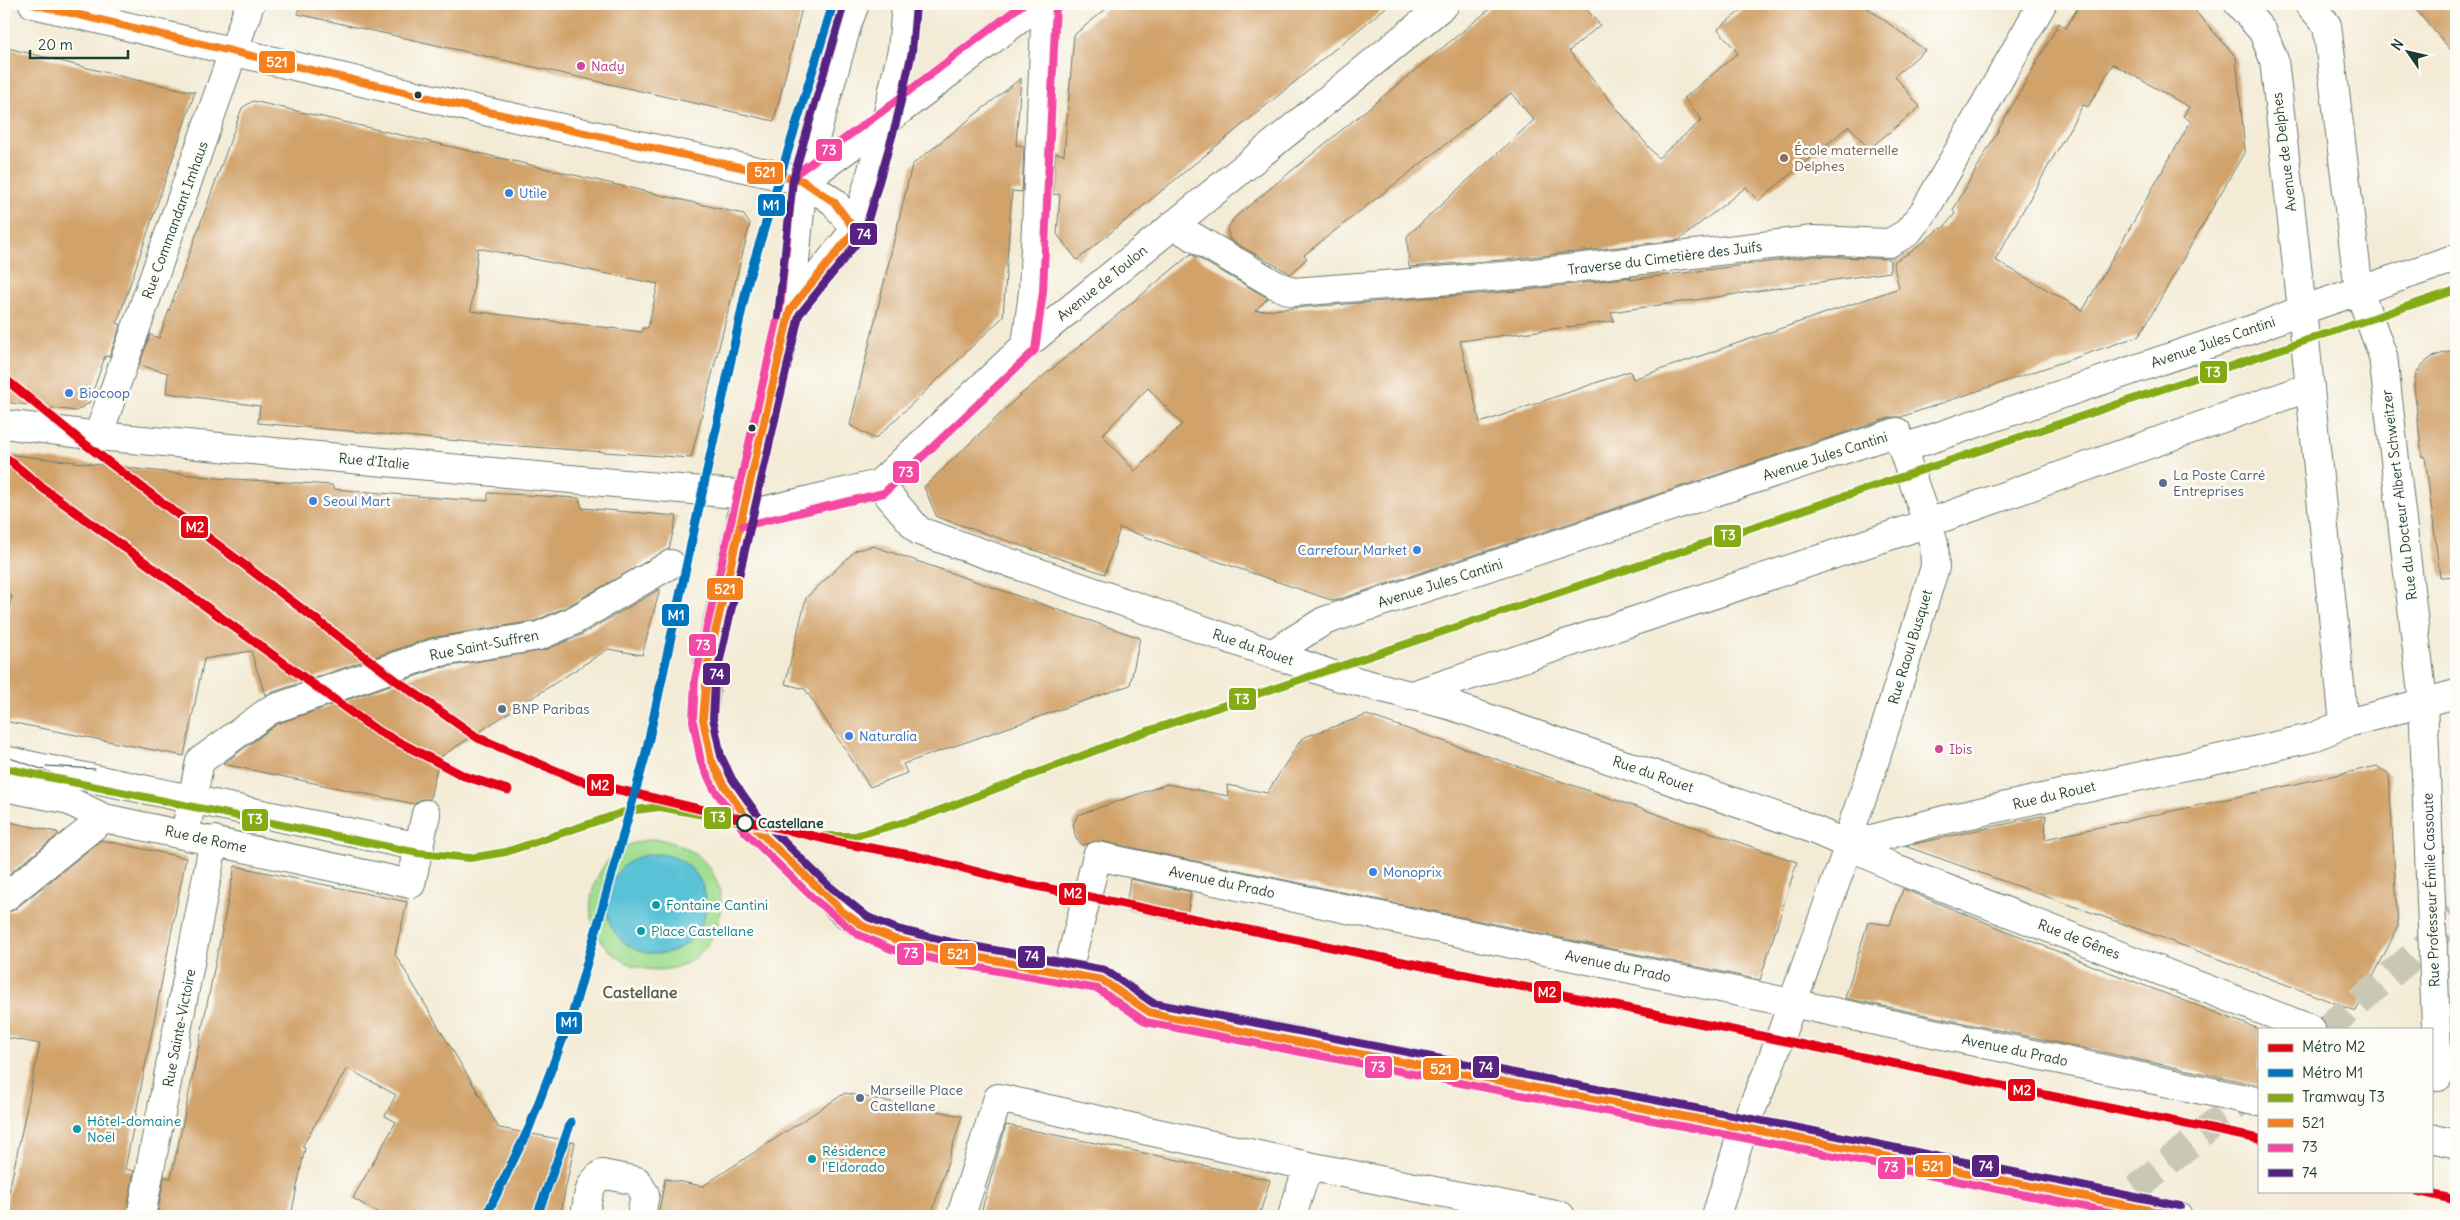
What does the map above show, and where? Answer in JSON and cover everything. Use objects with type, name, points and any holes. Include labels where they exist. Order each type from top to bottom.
[{"type":"street","points":[[33,4],[484,111],[803,181],[834,202],[855,230]]},
{"type":"street","name":"Rue Commandant Imhaus","points":[[98,436],[235,52],[250,4]]},
{"type":"street","points":[[855,4],[848,22],[803,181],[790,310],[743,505],[708,663],[703,719],[711,759],[738,808],[765,839],[842,911],[863,926],[894,940],[1102,980],[1149,1012],[2178,1216]]},
{"type":"street","points":[[790,310],[855,230],[886,121],[903,43],[906,4]]},
{"type":"street","points":[[803,181],[886,121],[1039,4]]},
{"type":"street","points":[[1026,345],[1033,292],[1046,4]]},
{"type":"street","name":"Avenue de Toulon","points":[[879,484],[1026,345],[1445,4]]},
{"type":"street","name":"Traverse du Cimetière des Juifs","points":[[1173,224],[1276,285],[1293,292],[1516,275],[1813,240],[1889,243],[1908,233],[1925,210],[2042,4]]},
{"type":"street","name":"Avenue de Delphes","points":[[2239,4],[2263,32],[2274,60],[2302,310]]},
{"type":"street","points":[[2310,4],[2327,25],[2359,291]]},
{"type":"street","name":"Avenue Jules Cantini","points":[[1274,653],[1324,621],[1897,432],[1904,448],[2456,258]]},
{"type":"street","name":"Rue du Docteur Albert Schweitzer","points":[[2359,291],[2383,356],[2423,702]]},
{"type":"street","points":[[2302,310],[2344,724]]},
{"type":"street","points":[[1409,696],[1928,524],[2310,387]]},
{"type":"street","name":"Rue d'Italie","points":[[4,424],[98,436],[743,505]]},
{"type":"street","name":"Rue Raoul Busquet","points":[[1716,1216],[1743,1129],[1768,1071],[1829,905],[1849,845],[1852,826],[1872,770],[1935,567],[1934,544],[1904,448]]},
{"type":"street","points":[[743,505],[879,484]]},
{"type":"street","name":"Rue du Rouet","points":[[879,484],[919,531],[1336,676],[1452,706],[1602,756],[1805,826],[1849,845],[1944,820],[2311,738],[2344,724],[2456,694]]},
{"type":"street","name":"Rue Saint-Suffren","points":[[185,834],[200,761],[270,710],[435,653],[539,636],[573,621],[671,564]]},
{"type":"street","name":"Rue Professeur Émile Cassoute","points":[[2423,702],[2442,1079]]},
{"type":"street","points":[[4,760],[420,847],[426,814]]},
{"type":"street","name":"Rue de Rome","points":[[4,787],[65,799],[104,818],[214,840],[411,884],[420,847]]},
{"type":"street","points":[[4,898],[104,818]]},
{"type":"street","name":"Rue Sainte-Victoire","points":[[142,1216],[214,840]]},
{"type":"street","name":"Rue de Gênes","points":[[1849,845],[1898,870],[2308,1028]]},
{"type":"street","name":"Avenue du Prado","points":[[1067,974],[1097,856],[2258,1102]]},
{"type":"street","points":[[961,1216],[998,1098],[1308,1166],[1560,1216]]},
{"type":"street","points":[[2432,1138],[2456,1144]]},
{"type":"street","points":[[1292,1216],[1308,1166]]},
{"type":"street","points":[[585,1216],[590,1188],[594,1180],[602,1174],[637,1181],[645,1194],[641,1216]]},
{"type":"green space","points":[[658,839],[690,850],[710,869],[720,891],[720,916],[712,938],[696,957],[674,968],[646,969],[621,960],[602,942],[595,931],[592,918],[592,893],[602,869],[619,850],[638,842]],"holes":[[[618,873],[689,942],[674,951],[657,954],[607,902],[610,886]]]},
{"type":"water","points":[[656,854],[675,858],[691,869],[702,885],[706,904],[702,923],[691,939],[675,950],[656,954],[637,950],[621,939],[610,923],[606,904],[610,885],[621,869],[637,858]]},
{"type":"building","points":[[299,4],[803,4],[774,121],[298,14]]},
{"type":"building","points":[[1112,4],[1390,4],[1077,260],[1057,234],[1060,195],[1053,194],[1055,153],[1064,155],[1074,35]]},
{"type":"building","points":[[1496,4],[1582,4],[1600,25],[1569,51],[1658,158],[1702,120],[1684,98],[1738,53],[1718,29],[1749,4],[1862,4],[1925,50],[1895,76],[1920,107],[1869,149],[1849,126],[1758,201],[1746,187],[1679,240],[1514,259],[1409,267],[1407,236],[1534,120],[1511,93],[1304,255],[1307,258],[1291,274],[1230,240],[1227,229],[1234,218]]},
{"type":"building","points":[[2080,4],[2189,4],[2236,57],[2245,151],[2139,336],[1901,417],[1892,417],[1334,601],[1120,528],[1105,574],[937,517],[924,487],[1019,396],[1191,254],[1268,298],[1255,311],[1518,291],[1632,277],[1629,280],[1814,256],[1890,259],[1890,272],[1611,312],[1614,321],[1460,341],[1480,423],[1630,371],[1633,379],[1899,288],[1893,262],[1911,252],[1940,228],[1942,229],[1955,214],[1953,210],[2059,23],[2066,28]],"holes":[[[2113,64],[2189,107],[2183,116],[2191,121],[2083,310],[1995,260],[2083,105],[2088,107]],[[1148,388],[1182,424],[1135,471],[1102,435]]]},
{"type":"building","points":[[2411,4],[2456,4],[2456,56]]},
{"type":"building","points":[[4,47],[136,80],[195,92],[117,323],[121,325],[109,357],[105,356],[89,403],[76,411],[4,402]]},
{"type":"building","points":[[1021,78],[1016,145],[1024,146],[1022,192],[1012,191],[1003,317],[875,439],[850,425],[912,165]]},
{"type":"building","points":[[253,101],[743,214],[750,224],[691,458],[504,445],[258,423],[260,406],[166,393],[168,373],[139,365],[150,335],[159,338],[242,108]],"holes":[[[478,248],[658,284],[648,328],[642,328],[642,332],[471,311]]]},
{"type":"building","points":[[2456,349],[2456,576],[2440,577],[2425,456],[2422,457],[2414,386],[2416,374],[2423,364],[2432,357]]},
{"type":"building","points":[[4,454],[217,478],[332,485],[333,489],[452,499],[488,501],[488,493],[579,498],[582,508],[677,516],[669,549],[566,607],[535,621],[430,638],[265,695],[251,651],[204,659],[184,756],[4,721],[4,635],[12,596],[4,595]]},
{"type":"building","points":[[873,546],[1140,638],[1130,685],[903,764],[907,773],[870,787],[805,689],[785,684],[806,598],[856,550]]},
{"type":"building","points":[[660,589],[642,655],[608,649],[439,758],[430,799],[421,799],[414,804],[223,764],[277,724],[439,668],[545,650],[581,635]]},
{"type":"building","points":[[1367,715],[1797,862],[1760,980],[1100,841],[1082,845],[1076,839],[1073,824],[1078,815],[1167,784],[1228,796],[1227,785],[1267,793],[1302,738]]},
{"type":"building","points":[[2377,766],[2389,775],[2398,927],[2356,1011],[2160,937],[1905,846],[2046,815],[2045,839]]},
{"type":"building","points":[[4,821],[57,832],[58,835],[4,878]]},
{"type":"building","points":[[101,840],[186,858],[125,1169],[134,1171],[126,1216],[4,1216],[40,1044],[4,1037],[4,913],[14,910]]},
{"type":"building","points":[[235,866],[407,902],[395,954],[499,1128],[575,1142],[560,1216],[383,1216],[353,1198],[396,1122],[385,1116],[396,1095],[347,1068],[302,1147],[305,1148],[291,1216],[157,1216],[164,1177],[171,1178]]},
{"type":"building","points":[[1130,879],[1191,892],[1186,922],[1126,909]]},
{"type":"building","points":[[1903,889],[2101,969],[2258,1029],[2258,1085],[1845,998],[1868,922],[1890,925]]},
{"type":"building","name":"Résidence l'Eldorado","points":[[845,1093],[962,1116],[931,1216],[658,1216],[665,1179],[703,1186]]},
{"type":"building","points":[[1006,1125],[1270,1180],[1259,1216],[980,1216]]},
{"type":"tunnel","points":[[2327,1028],[2432,940],[2456,916]]},
{"type":"tunnel","points":[[2104,1216],[2258,1087]]},
{"type":"tram line","name":"T3","points":[[4,768],[418,853],[470,858],[506,852],[627,811],[660,807],[818,836],[855,836],[922,817],[1136,735],[2456,290]]},
{"type":"tram line","points":[[4,756],[90,786]]},
{"type":"tram line","points":[[46,766],[95,769]]},
{"type":"metro line","name":"M1","points":[[486,1216],[529,1128],[573,1012],[645,757],[748,281],[833,4]]},
{"type":"metro line","name":"M2","points":[[4,378],[81,441],[397,681],[478,738],[578,780],[842,843],[916,856],[1017,882],[2258,1139]]},
{"type":"metro line","name":"M2","points":[[4,456],[44,489],[376,730],[464,776],[508,790]]},
{"type":"metro line","name":"M1","points":[[537,1216],[571,1122]]},
{"type":"metro line","name":"M2","points":[[2421,1192],[2456,1200]]},
{"type":"transit line","name":"521","points":[[33,4],[484,111],[803,181],[834,202],[855,230],[790,310],[708,663],[703,719],[711,759],[723,784],[751,824],[842,911],[863,926],[894,939],[949,952],[1102,980],[1149,1012],[1169,1017],[1802,1139],[2178,1216]]},
{"type":"transit line","name":"74","points":[[778,316],[793,179],[844,4]]},
{"type":"transit line","name":"73","points":[[1023,4],[880,113],[797,173],[793,178],[780,308],[695,679],[693,721],[701,762],[714,789],[744,831],[813,898],[857,934],[891,949],[947,962],[1098,989],[1146,1022],[1800,1149],[2129,1216]]},
{"type":"transit line","name":"73","points":[[743,526],[884,493],[1035,350],[1043,292],[1056,4]]},
{"type":"transit line","name":"74","points":[[916,5],[912,52],[896,123],[864,234],[799,315],[715,681],[713,718],[721,756],[732,779],[759,817],[827,884],[868,917],[897,929],[951,942],[1105,970],[1153,1003],[1804,1129],[2180,1206]]},
{"type":"place","name":"Nady","points":[[581,66]]},
{"type":"place","name":"École maternelle Delphes","points":[[1784,158]]},
{"type":"place","name":"Utile","points":[[509,193]]},
{"type":"place","name":"Biocoop","points":[[69,393]]},
{"type":"place","name":"La Poste Carré Entreprises","points":[[2163,483]]},
{"type":"place","name":"Seoul Mart","points":[[313,501]]},
{"type":"place","name":"Carrefour Market","points":[[1417,550]]},
{"type":"place","name":"BNP Paribas","points":[[502,709]]},
{"type":"place","name":"Naturalia","points":[[849,736]]},
{"type":"place","name":"Ibis","points":[[1939,749]]},
{"type":"place","name":"Castellane","points":[[745,823]]},
{"type":"place","name":"Monoprix","points":[[1373,872]]},
{"type":"place","name":"Fontaine Cantini","points":[[656,905]]},
{"type":"place","name":"Place Castellane","points":[[641,931]]},
{"type":"place","name":"Marseille Place Castellane","points":[[860,1098]]},
{"type":"place","name":"Hôtel-domaine Noël","points":[[77,1129]]},
{"type":"place","name":"Résidence l'Eldorado","points":[[812,1159]]},
{"type":"district","name":"Castellane","points":[[640,992]]}]
